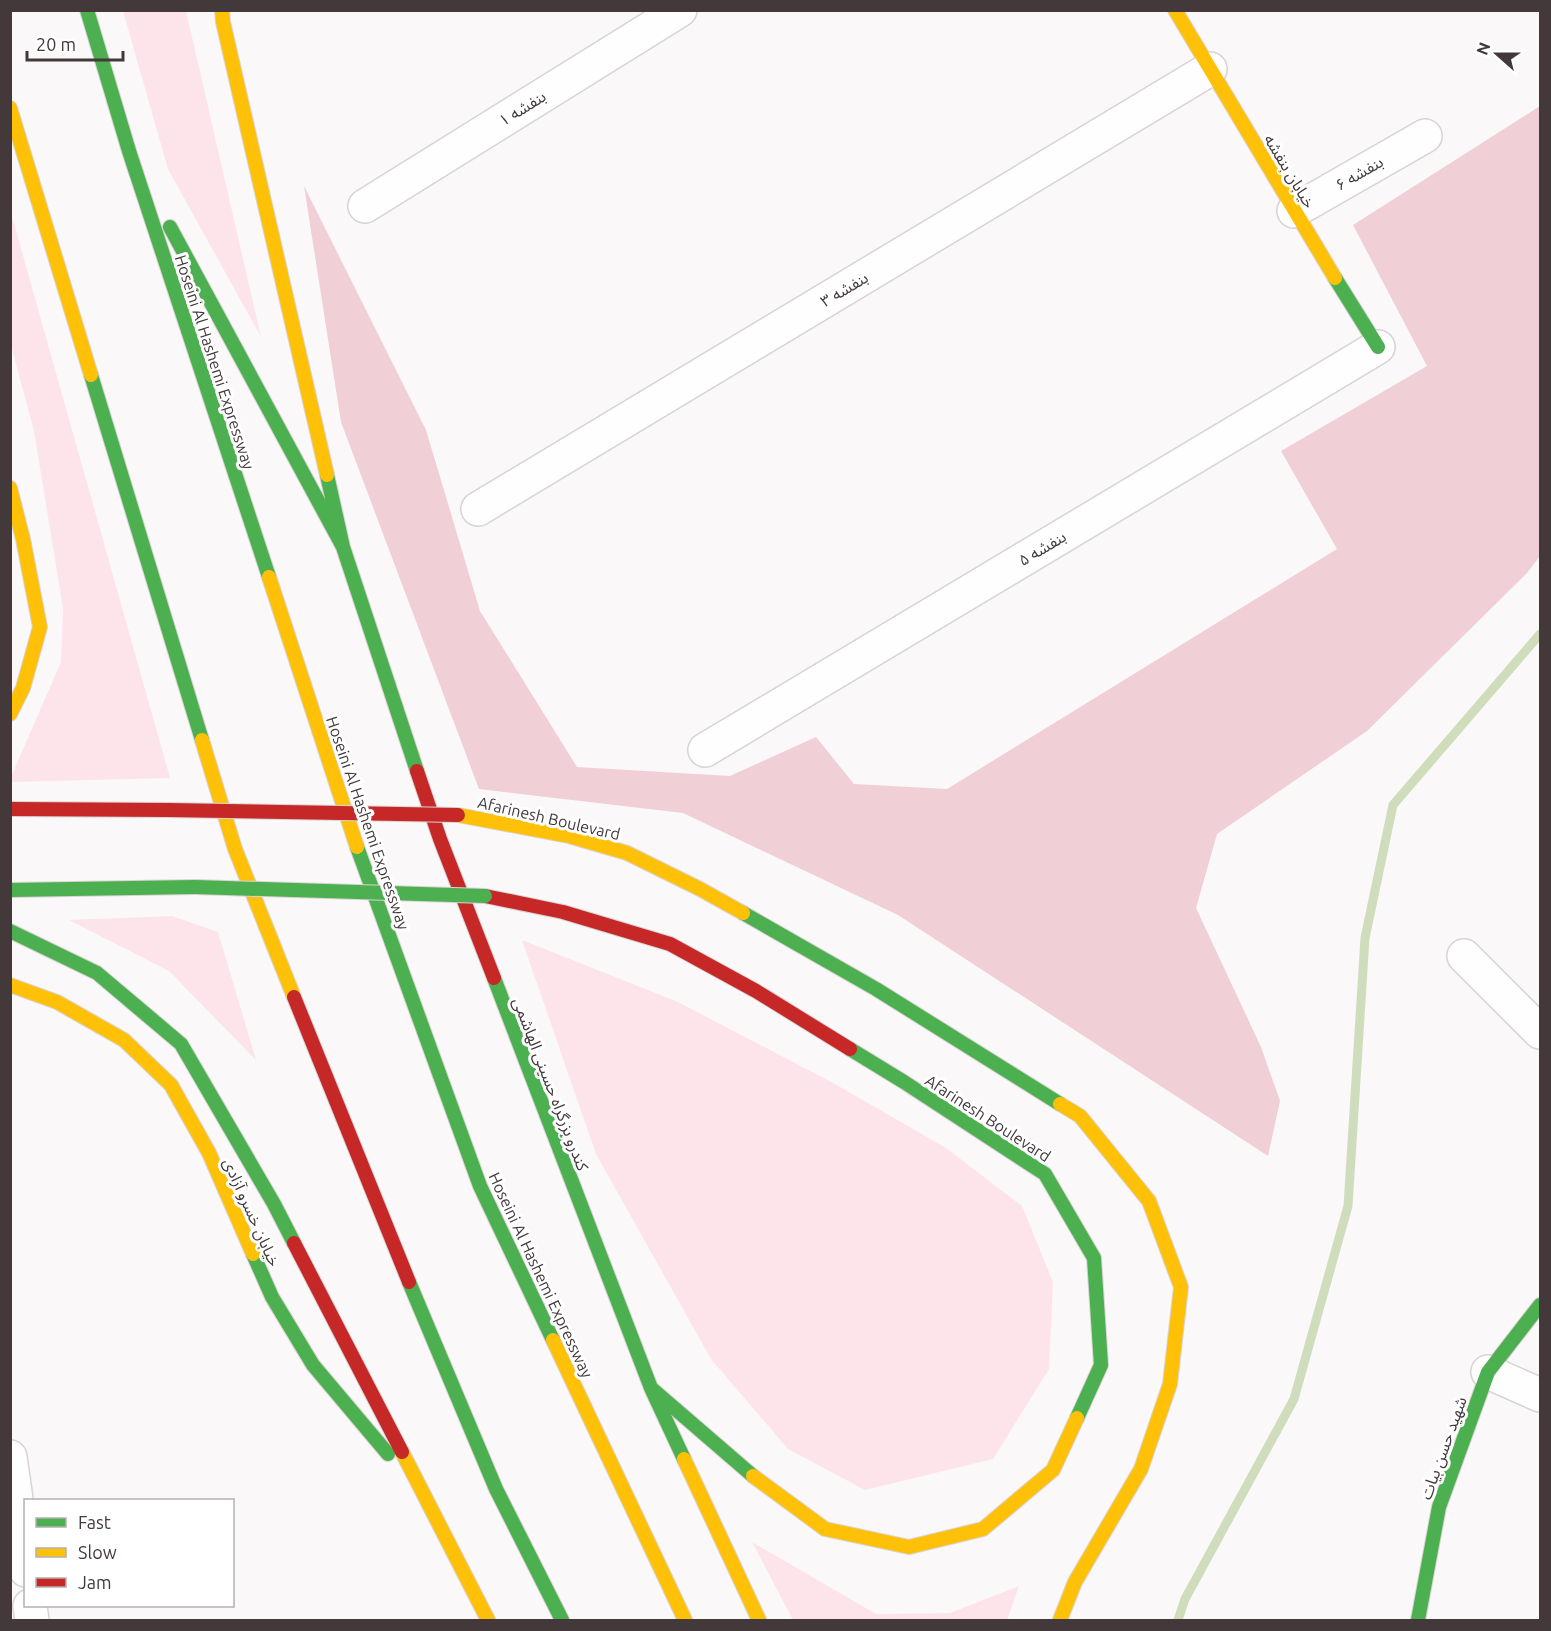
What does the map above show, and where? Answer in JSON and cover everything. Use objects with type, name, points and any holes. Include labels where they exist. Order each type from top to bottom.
[{"type":"main road","name":"Hoseini Al Hashemi Expressway","points":[[87,10],[129,151],[360,856],[480,1186],[685,1620]]},
{"type":"main road","points":[[222,10],[343,547]]},
{"type":"main road","name":"خیابان بنفشه","points":[[1175,10],[1378,347]]},
{"type":"main road","points":[[10,108],[235,849],[377,1205],[496,1489],[562,1620]]},
{"type":"main road","points":[[129,151],[343,547]]},
{"type":"main road","points":[[10,488],[23,539],[40,627],[23,688],[10,714]]},
{"type":"main road","name":"کندرو بزرگراه حسینی الهاشمی","points":[[343,547],[440,838],[651,1388],[759,1620]]},
{"type":"main road","name":"Afarinesh Boulevard","points":[[10,809],[458,815],[569,836],[627,853],[700,889],[876,989],[1080,1116],[1149,1201],[1180,1287],[1170,1384],[1141,1469],[1075,1582],[1060,1620]]},
{"type":"main road","name":"Afarinesh Boulevard","points":[[10,890],[195,887],[485,896],[563,912],[669,944],[756,991],[904,1082],[1045,1174],[1094,1258],[1101,1365],[1053,1470],[983,1529],[909,1547],[825,1529],[745,1470],[651,1388]]},
{"type":"main road","points":[[10,931],[97,973],[181,1044],[274,1204],[488,1620]]},
{"type":"main road","name":"خیابان خسرو آزادی","points":[[10,985],[57,1002],[124,1040],[171,1084],[209,1153],[272,1297],[313,1365],[426,1499]]},
{"type":"main road","name":"شهید حسن بیات","points":[[1418,1620],[1439,1507],[1488,1372],[1540,1305]]},
{"type":"street","name":"بنفشه ۱","points":[[364,206],[680,10]]},
{"type":"street","name":"بنفشه ۳","points":[[478,509],[1210,69]]},
{"type":"street","name":"بنفشه ۶","points":[[1294,211],[1425,136]]},
{"type":"street","name":"بنفشه ۵","points":[[705,750],[1378,347]]},
{"type":"street","points":[[1464,956],[1540,1032]]},
{"type":"street","points":[[1488,1372],[1540,1395]]},
{"type":"street","points":[[10,1457],[24,1556]]},
{"type":"shaded area","points":[[123,11],[186,11],[261,337],[168,169]]},
{"type":"shaded area","points":[[1540,106],[1540,556],[1527,573],[1367,731],[1217,834],[1196,908],[1261,1047],[1280,1101],[1268,1156],[898,915],[683,813],[479,789],[341,422],[304,186],[426,430],[480,611],[577,767],[730,776],[816,737],[854,784],[947,789],[1337,549],[1281,451],[1427,366],[1353,225]]},
{"type":"shaded area","points":[[10,213],[170,778],[11,782],[11,777],[61,662],[63,608],[34,431],[11,345]]},
{"type":"shaded area","points":[[172,916],[218,932],[256,1060],[169,971],[69,920]]},
{"type":"shaded area","points":[[522,940],[678,1002],[835,1084],[946,1148],[1022,1206],[1053,1282],[1049,1369],[993,1459],[865,1490],[788,1449],[711,1359],[596,1154]]},
{"type":"shaded area","points":[[752,1542],[876,1614],[950,1613],[1019,1586],[1007,1620],[793,1620]]},
{"type":"waterway","points":[[1178,1620],[1185,1599],[1294,1399],[1348,1206],[1365,938],[1393,805],[1540,634]]},
{"type":"traffic: fast","points":[[87,10],[129,151],[269,577]]},
{"type":"traffic: fast","points":[[170,227],[343,547]]},
{"type":"traffic: fast","points":[[1335,278],[1378,347]]},
{"type":"traffic: fast","points":[[91,375],[202,740]]},
{"type":"traffic: fast","points":[[327,475],[343,547],[417,771]]},
{"type":"traffic: fast","points":[[357,847],[480,1186],[553,1340]]},
{"type":"traffic: fast","points":[[10,890],[195,887]]},
{"type":"traffic: fast","points":[[195,887],[485,896]]},
{"type":"traffic: fast","points":[[743,913],[876,989],[1060,1104]]},
{"type":"traffic: fast","points":[[10,931],[97,973],[181,1044],[274,1204],[294,1243]]},
{"type":"traffic: fast","points":[[494,978],[651,1388],[684,1459]]},
{"type":"traffic: fast","points":[[850,1049],[1045,1174],[1094,1258],[1101,1365],[1077,1418]]},
{"type":"traffic: fast","points":[[253,1254],[272,1297],[313,1365],[388,1454]]},
{"type":"traffic: fast","points":[[409,1282],[496,1489],[562,1620]]},
{"type":"traffic: fast","points":[[1418,1620],[1439,1507],[1488,1372],[1540,1305]]},
{"type":"traffic: fast","points":[[651,1388],[753,1476]]},
{"type":"traffic: slow","points":[[222,10],[327,475]]},
{"type":"traffic: slow","points":[[1175,10],[1335,278]]},
{"type":"traffic: slow","points":[[10,108],[91,375]]},
{"type":"traffic: slow","points":[[10,488],[23,539],[40,627],[23,688],[10,714]]},
{"type":"traffic: slow","points":[[269,577],[357,847]]},
{"type":"traffic: slow","points":[[202,740],[235,849],[294,997]]},
{"type":"traffic: slow","points":[[458,815],[569,836],[627,853],[743,913]]},
{"type":"traffic: slow","points":[[10,985],[57,1002],[124,1040],[171,1085],[209,1153],[253,1254]]},
{"type":"traffic: slow","points":[[1060,1104],[1080,1116],[1149,1201],[1181,1287],[1170,1384],[1141,1469],[1075,1582],[1060,1620]]},
{"type":"traffic: slow","points":[[553,1340],[685,1620]]},
{"type":"traffic: slow","points":[[753,1476],[825,1529],[909,1547],[983,1529],[1053,1470],[1077,1418]]},
{"type":"traffic: slow","points":[[402,1452],[488,1620]]},
{"type":"traffic: slow","points":[[684,1459],[759,1620]]},
{"type":"traffic: jam","points":[[417,771],[440,839],[494,978]]},
{"type":"traffic: jam","points":[[10,809],[168,810]]},
{"type":"traffic: jam","points":[[168,810],[458,815]]},
{"type":"traffic: jam","points":[[485,896],[563,912],[670,944],[756,991],[850,1049]]},
{"type":"traffic: jam","points":[[294,997],[409,1282]]},
{"type":"traffic: jam","points":[[294,1243],[402,1452]]}]
